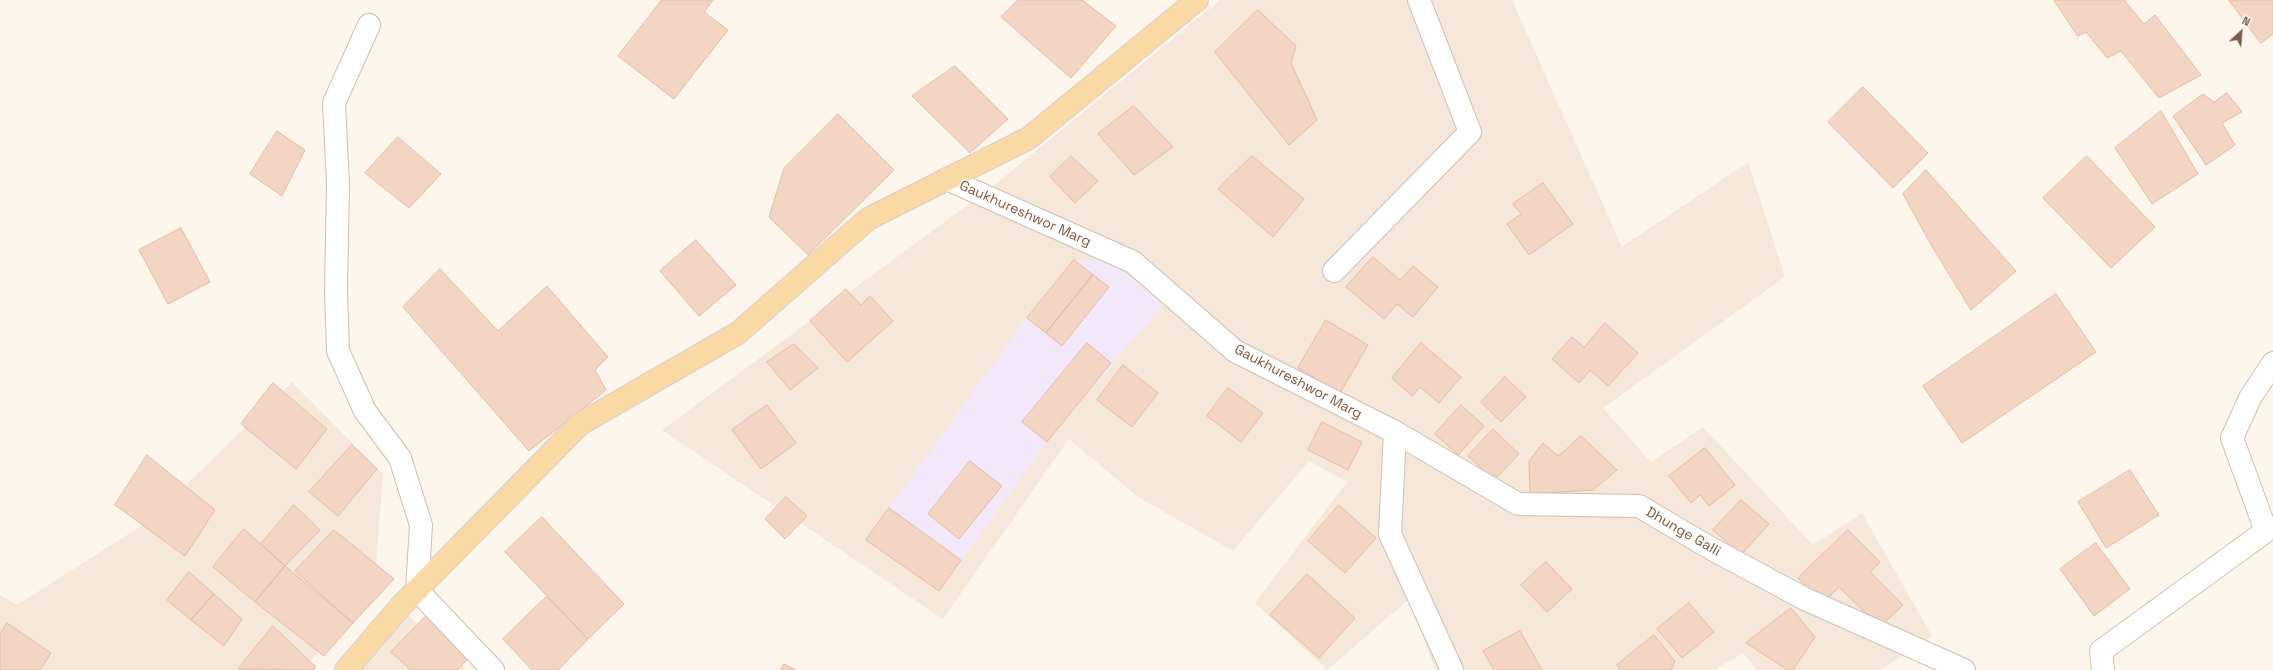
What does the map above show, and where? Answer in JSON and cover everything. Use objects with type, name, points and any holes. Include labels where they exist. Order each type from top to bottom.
[{"type":"main road","points":[[346,670],[417,590],[580,424],[738,333],[868,220],[1029,138],[1196,0]]},
{"type":"street","points":[[1334,271],[1470,132],[1419,0]]},
{"type":"street","points":[[369,25],[334,103],[338,184],[336,290],[338,351],[365,411],[400,458],[421,525],[417,590],[493,670]]},
{"type":"street","name":"Gaukhureshwor Marg","points":[[947,179],[1133,262],[1235,351],[1395,432]]},
{"type":"street","points":[[2102,670],[2101,651],[2266,532],[2232,438],[2250,398],[2273,363]]},
{"type":"street","points":[[1395,432],[1390,534],[1452,670]]},
{"type":"street","name":"Dhunge Galli","points":[[1395,432],[1518,504],[1639,506],[1712,549],[1805,600],[1964,670]]},
{"type":"shaded area","points":[[1220,0],[1512,0],[1622,247],[1748,162],[1785,277],[1603,408],[1651,462],[1703,427],[1813,545],[1862,513],[1932,636],[1880,670],[1757,670],[1743,653],[1714,670],[1436,670],[1408,600],[1327,670],[1255,603],[1347,482],[1309,461],[1233,551],[1138,497],[1069,439],[943,619],[662,430],[992,187]]},
{"type":"shaded area","points":[[1074,260],[1107,260],[1163,304],[1047,442],[939,591],[866,540],[1027,318]]},
{"type":"shaded area","points":[[292,382],[383,474],[374,590],[303,670],[0,670],[0,595],[17,605],[149,521]]},
{"type":"shaded area","points":[[400,607],[466,670],[350,670]]},
{"type":"building","points":[[662,0],[713,0],[704,12],[728,30],[674,99],[618,56]]},
{"type":"building","points":[[1018,0],[1082,0],[1116,26],[1071,78],[1001,17]]},
{"type":"building","points":[[2054,0],[2124,0],[2144,24],[2155,15],[2201,75],[2159,98],[2121,51],[2107,58],[2086,32],[2078,36]]},
{"type":"building","points":[[2229,0],[2273,0],[2273,34],[2261,43]]},
{"type":"building","points":[[1258,10],[1296,46],[1291,63],[1317,120],[1289,145],[1215,52]]},
{"type":"building","points":[[955,66],[1008,119],[970,153],[912,96]]},
{"type":"building","points":[[1863,87],[1928,153],[1893,188],[1828,122]]},
{"type":"building","points":[[2227,93],[2242,112],[2222,123],[2235,145],[2206,165],[2173,116],[2203,94],[2214,102]]},
{"type":"building","points":[[1134,106],[1173,147],[1134,175],[1098,134]]},
{"type":"building","points":[[2161,111],[2198,174],[2152,204],[2115,148]]},
{"type":"building","points":[[838,114],[894,170],[808,255],[769,217],[784,168]]},
{"type":"building","points":[[277,131],[305,150],[282,196],[250,174]]},
{"type":"building","points":[[398,137],[441,174],[409,208],[365,173]]},
{"type":"building","points":[[1071,156],[1098,181],[1075,203],[1050,177]]},
{"type":"building","points":[[1252,156],[1304,199],[1273,237],[1218,189]]},
{"type":"building","points":[[2087,156],[2155,227],[2111,268],[2043,198]]},
{"type":"building","points":[[1926,170],[2016,271],[1971,310],[1930,243],[1903,194]]},
{"type":"building","points":[[1543,183],[1573,224],[1529,255],[1507,224],[1521,214],[1513,204]]},
{"type":"building","points":[[181,228],[210,282],[168,304],[139,250]]},
{"type":"building","points":[[696,240],[736,285],[699,316],[660,271]]},
{"type":"building","points":[[1373,257],[1400,280],[1413,266],[1438,287],[1413,317],[1397,304],[1384,319],[1346,287]]},
{"type":"building","points":[[1074,260],[1093,275],[1046,333],[1027,318]]},
{"type":"building","points":[[440,269],[498,331],[547,286],[608,357],[595,370],[606,390],[529,451],[403,307]]},
{"type":"building","points":[[1093,275],[1109,287],[1062,346],[1046,333]]},
{"type":"building","points":[[846,289],[861,305],[870,296],[893,321],[847,362],[810,321]]},
{"type":"building","points":[[2056,294],[2096,352],[1962,443],[1923,386]]},
{"type":"building","points":[[1326,320],[1368,345],[1340,393],[1298,368]]},
{"type":"building","points":[[1605,323],[1638,353],[1608,386],[1590,370],[1579,383],[1552,359],[1572,337],[1584,347]]},
{"type":"building","points":[[1087,343],[1111,363],[1047,442],[1022,422]]},
{"type":"building","points":[[1421,343],[1461,377],[1439,403],[1420,387],[1412,396],[1392,378]]},
{"type":"building","points":[[794,344],[818,368],[790,390],[767,362]]},
{"type":"building","points":[[1123,365],[1158,393],[1132,427],[1097,400]]},
{"type":"building","points":[[1505,377],[1526,397],[1501,422],[1481,402]]},
{"type":"building","points":[[273,383],[327,429],[296,469],[241,424]]},
{"type":"building","points":[[1228,388],[1263,413],[1241,442],[1207,416]]},
{"type":"building","points":[[767,405],[796,443],[761,469],[732,430]]},
{"type":"building","points":[[1461,405],[1484,426],[1458,455],[1435,434]]},
{"type":"building","points":[[1322,422],[1362,442],[1348,470],[1308,450]]},
{"type":"building","points":[[1493,429],[1519,454],[1494,480],[1468,456]]},
{"type":"building","points":[[1581,436],[1617,470],[1593,490],[1530,494],[1529,461],[1543,443],[1558,456]]},
{"type":"building","points":[[352,445],[377,469],[338,516],[309,492]]},
{"type":"building","points":[[1705,448],[1735,485],[1709,506],[1700,495],[1691,503],[1669,476]]},
{"type":"building","points":[[147,455],[215,510],[185,556],[115,505]]},
{"type":"building","points":[[970,461],[1002,486],[959,539],[928,514]]},
{"type":"building","points":[[2130,470],[2159,515],[2106,548],[2078,502]]},
{"type":"building","points":[[786,497],[807,516],[785,539],[765,519]]},
{"type":"building","points":[[1741,500],[1769,524],[1741,555],[1713,530]]},
{"type":"building","points":[[294,505],[320,530],[285,566],[261,544]]},
{"type":"building","points":[[1339,505],[1376,538],[1345,573],[1308,541]]},
{"type":"building","points":[[889,508],[961,560],[939,591],[866,540]]},
{"type":"building","points":[[542,517],[624,604],[588,639],[505,552]]},
{"type":"building","points":[[244,529],[285,566],[255,602],[213,567]]},
{"type":"building","points":[[334,530],[394,579],[353,623],[295,571]]},
{"type":"building","points":[[1848,530],[1880,562],[1870,572],[1903,605],[1880,627],[1839,587],[1823,603],[1798,578]]},
{"type":"building","points":[[2096,543],[2130,589],[2094,616],[2060,569]]},
{"type":"building","points":[[1546,562],[1572,589],[1547,612],[1521,585]]},
{"type":"building","points":[[285,566],[353,623],[324,656],[255,602]]},
{"type":"building","points":[[189,572],[214,594],[191,620],[167,600]]},
{"type":"building","points":[[1307,574],[1355,618],[1319,658],[1270,615]]},
{"type":"building","points":[[214,594],[242,619],[224,646],[191,620]]},
{"type":"building","points":[[547,596],[588,639],[558,670],[532,670],[503,639]]},
{"type":"building","points":[[1689,603],[1714,632],[1682,658],[1657,629]]},
{"type":"building","points":[[1791,608],[1815,637],[1793,670],[1788,670],[1746,643]]},
{"type":"building","points":[[427,615],[468,659],[457,670],[411,670],[391,652]]},
{"type":"building","points":[[7,623],[51,653],[40,670],[0,670],[0,634]]},
{"type":"building","points":[[273,626],[316,667],[313,670],[238,669]]},
{"type":"building","points":[[1520,631],[1542,670],[1494,670],[1483,651]]},
{"type":"building","points":[[1654,635],[1675,661],[1671,670],[1621,670],[1617,665]]},
{"type":"building","points":[[784,664],[796,670],[781,670]]}]
